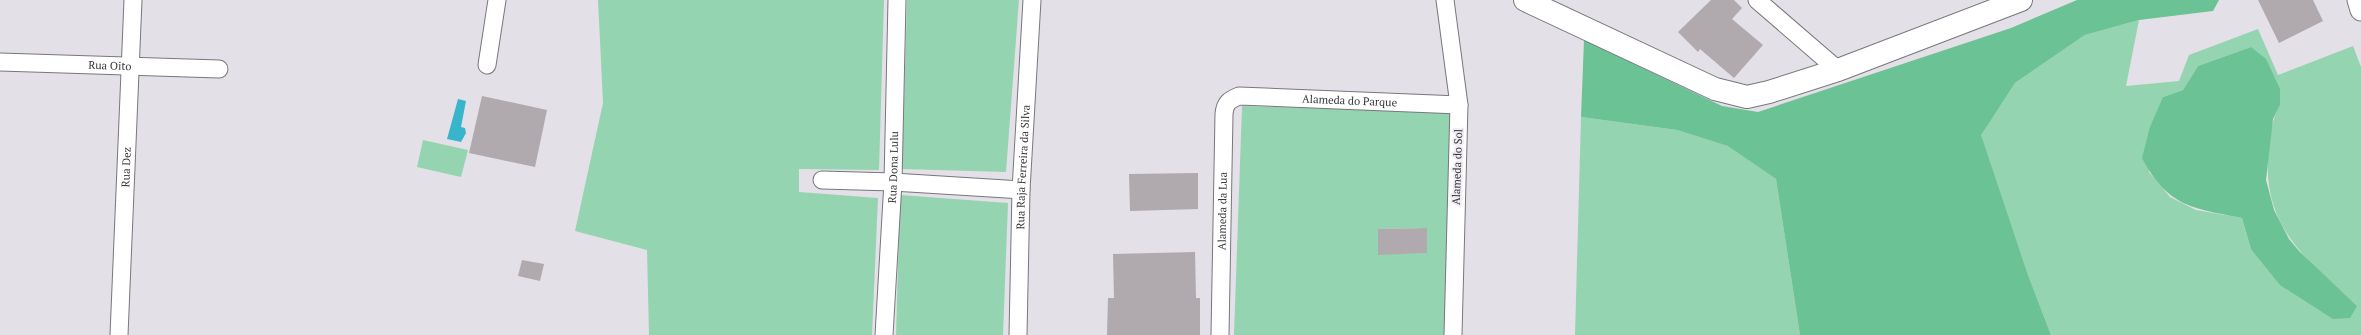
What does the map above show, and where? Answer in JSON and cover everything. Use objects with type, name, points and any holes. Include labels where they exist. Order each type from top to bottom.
[{"type":"main road","points":[[1525,0],[1715,89],[1747,97],[1769,92],[1838,70],[2021,0]]},
{"type":"street","name":"Rua Dez","points":[[119,335],[133,0]]},
{"type":"street","points":[[487,65],[497,0]]},
{"type":"street","name":"Rua Dona Lulu","points":[[884,335],[893,182],[897,0]]},
{"type":"street","name":"Rua Raja Ferreira da Silva","points":[[1018,335],[1021,190],[1032,0]]},
{"type":"street","name":"Alameda do Sol","points":[[1445,0],[1459,105],[1453,335]]},
{"type":"street","points":[[1757,0],[1838,70]]},
{"type":"street","points":[[2358,0],[2361,10]]},
{"type":"street","name":"Rua Oito","points":[[0,62],[131,68],[220,69]]},
{"type":"street","name":"Alameda do Parque","points":[[1239,96],[1459,105]]},
{"type":"street","name":"Alameda da Lua","points":[[1220,335],[1224,114],[1225,105],[1230,99],[1239,96]]},
{"type":"street","points":[[822,180],[893,182],[1021,190]]},
{"type":"green space","points":[[598,0],[884,0],[879,170],[799,169],[799,192],[878,198],[872,335],[649,335],[647,250],[575,231],[603,103]]},
{"type":"green space","points":[[907,0],[1019,0],[1006,172],[902,169]]},
{"type":"green space","points":[[2077,0],[2219,0],[2213,11],[2139,20],[2085,35],[2015,83],[1981,135],[2027,272],[2051,335],[1800,335],[1776,179],[1728,146],[1677,130],[1581,117],[1584,40],[1722,106],[1758,112],[2011,28]]},
{"type":"green space","points":[[2139,20],[2126,86],[2179,81],[2189,55],[2258,29],[2278,75],[2353,46],[2361,67],[2361,335],[2051,335],[2027,272],[1980,135],[2015,83],[2085,35]],"holes":[[[2251,47],[2280,105],[2273,124],[2268,151],[2269,183],[2273,205],[2282,225],[2293,242],[2322,274],[2357,306],[2251,249],[2242,218],[2196,210],[2170,197],[2149,172],[2163,97],[2183,90],[2198,66]]]},
{"type":"green space","points":[[2251,47],[2266,59],[2280,89],[2280,105],[2273,119],[2266,180],[2274,210],[2289,239],[2299,251],[2357,306],[2350,318],[2333,319],[2280,285],[2251,249],[2242,218],[2195,208],[2183,203],[2162,187],[2142,158],[2150,127],[2163,97],[2183,90],[2198,66]]},
{"type":"green space","points":[[1242,106],[1453,112],[1445,335],[1234,335]],"holes":[[[1427,228],[1427,253],[1378,254],[1378,229]]]},
{"type":"green space","points":[[1581,117],[1677,130],[1729,146],[1776,179],[1800,335],[1575,335]]},
{"type":"green space","points":[[423,140],[468,150],[461,177],[417,167]]},
{"type":"green space","points":[[900,195],[1008,203],[1003,335],[896,335]]},
{"type":"water","points":[[458,99],[466,101],[461,127],[465,128],[466,133],[461,142],[447,139]]},
{"type":"building","points":[[1711,0],[1734,0],[1742,8],[1732,19],[1763,45],[1734,78],[1700,49],[1698,52],[1678,32]]},
{"type":"building","points":[[2258,0],[2313,0],[2323,21],[2279,43]]},
{"type":"building","points":[[482,96],[547,110],[535,167],[469,153]]},
{"type":"building","points":[[1198,173],[1198,209],[1130,211],[1129,174]]},
{"type":"building","points":[[1427,228],[1427,253],[1378,255],[1378,229]]},
{"type":"building","points":[[1195,252],[1196,298],[1200,298],[1200,335],[1107,335],[1108,298],[1114,298],[1113,254]]},
{"type":"building","points":[[522,260],[544,264],[540,281],[518,276]]}]
